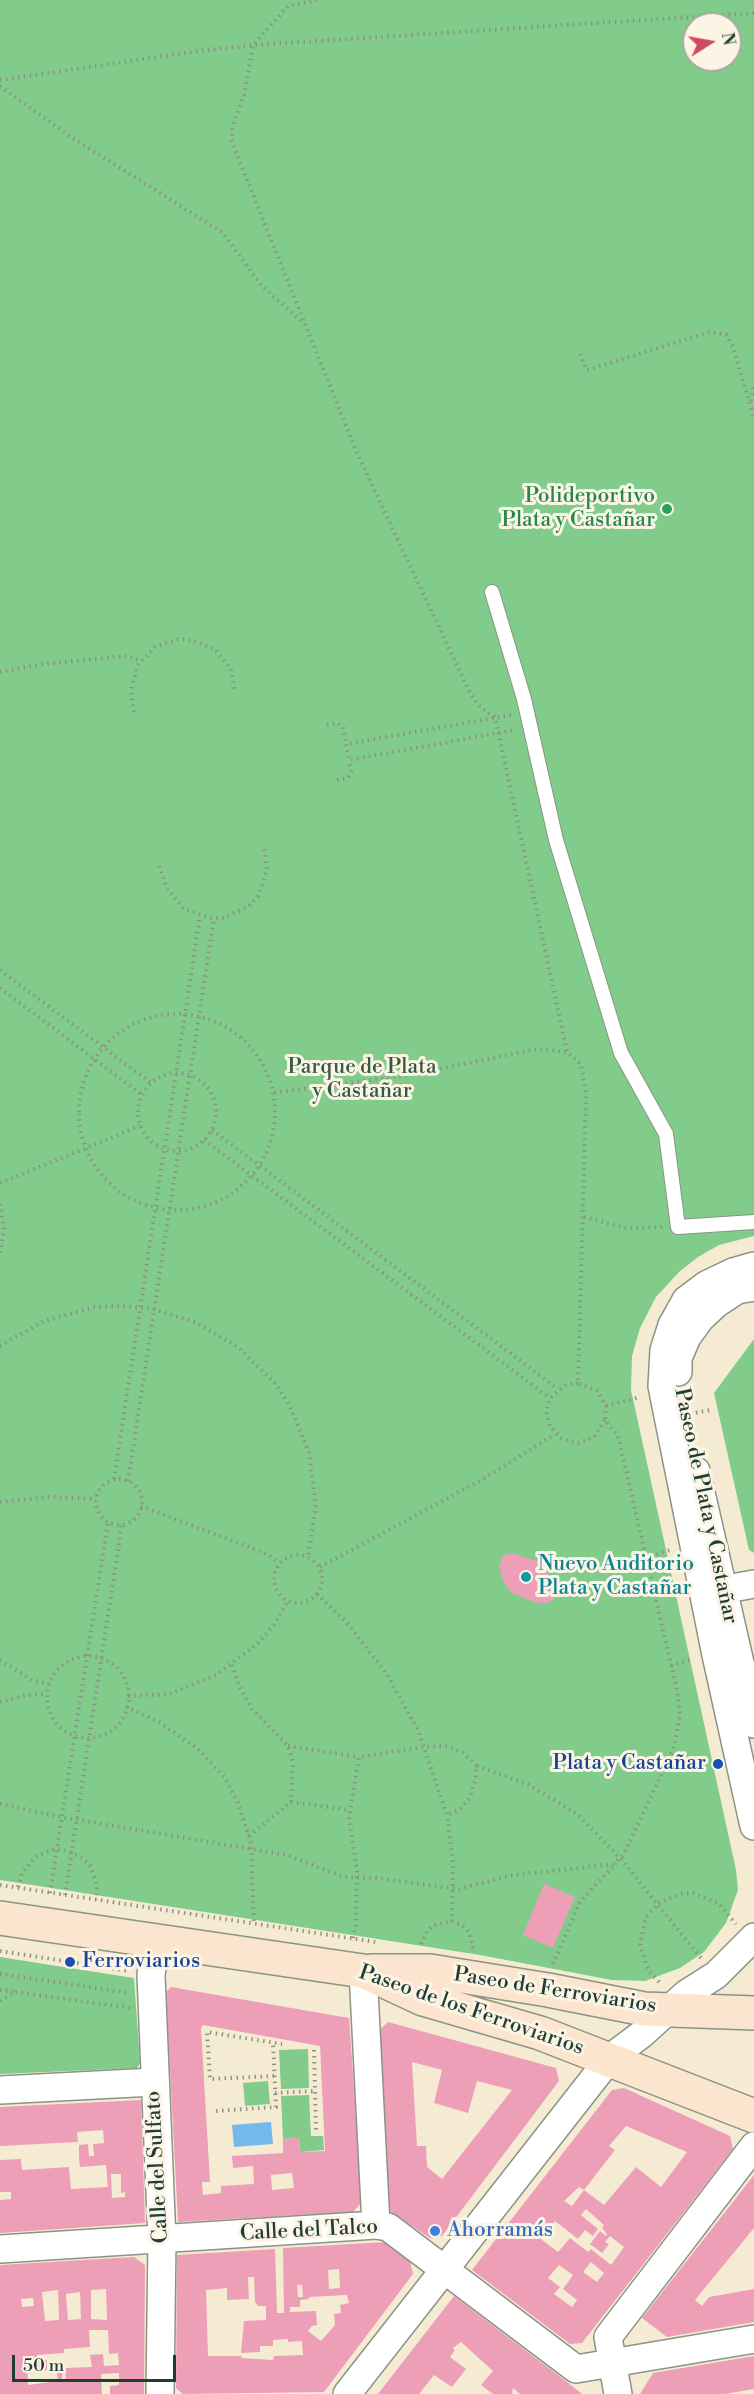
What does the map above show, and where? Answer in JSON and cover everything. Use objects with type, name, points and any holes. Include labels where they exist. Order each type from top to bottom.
[{"type":"main road","name":"Paseo de los Ferroviarios","points":[[0,1918],[363,1971],[423,1999],[540,2033],[610,2058],[754,2116]]},
{"type":"main road","name":"Paseo de Ferroviarios","points":[[363,1971],[430,1971],[548,1990],[644,2009],[665,1996]]},
{"type":"main road","points":[[665,1996],[754,2013]]},
{"type":"street","name":"Paseo de Plata y Castañar","points":[[754,1266],[733,1272],[706,1285],[687,1300],[672,1325],[664,1350],[662,1386],[716,1655],[754,1826]]},
{"type":"street","name":"Paseo de Plata y Castañar","points":[[754,1287],[737,1290],[716,1304],[687,1337],[678,1358],[678,1386],[683,1416],[721,1590],[754,1724]]},
{"type":"street","points":[[721,1590],[754,1584]]},
{"type":"street","points":[[665,1996],[686,1994],[716,1975],[745,1931]]},
{"type":"street","name":"Calle del Sulfato","points":[[156,1941],[151,1976],[162,2240],[160,2394]]},
{"type":"street","points":[[363,1971],[376,2225]]},
{"type":"street","name":"Paseo de Ferroviarios","points":[[347,2394],[610,2058],[665,1996]]},
{"type":"street","points":[[0,2090],[154,2082]]},
{"type":"street","points":[[618,2394],[608,2337],[754,2146]]},
{"type":"street","name":"Calle del Talco","points":[[0,2249],[376,2225],[388,2227],[576,2369],[754,2339]]},
{"type":"lane","points":[[492,592],[526,712],[556,840],[621,1053],[666,1134],[678,1227],[754,1222]]},
{"type":"path","points":[[317,0],[288,6],[253,45],[244,96],[234,122],[231,140],[357,453],[471,695],[480,707],[495,717],[567,1052]]},
{"type":"path","points":[[0,80],[253,45],[754,13]]},
{"type":"path","points":[[0,86],[71,137],[222,232],[262,286],[304,324]]},
{"type":"path","points":[[580,354],[587,370],[710,332],[726,335],[733,347],[754,416]]},
{"type":"path","points":[[754,385],[750,402],[754,416]]},
{"type":"path","points":[[134,712],[130,690],[132,677],[141,661],[155,647],[178,639],[203,643],[214,649],[231,669],[235,693]]},
{"type":"path","points":[[0,672],[42,664],[128,656],[141,661]]},
{"type":"path","points":[[346,744],[526,712]]},
{"type":"path","points":[[327,725],[338,723],[343,727],[351,771],[348,778],[337,780]]},
{"type":"path","points":[[349,760],[530,728]]},
{"type":"path","points":[[159,866],[166,888],[174,900],[184,909],[200,916],[214,918],[237,913],[258,896],[267,870],[264,847]]},
{"type":"path","points":[[114,1479],[200,916]]},
{"type":"path","points":[[128,1481],[214,918]]},
{"type":"path","points":[[0,970],[151,1083]]},
{"type":"path","points":[[0,988],[142,1095]]},
{"type":"path","points":[[184,1014],[199,1017],[233,1032],[247,1044],[268,1075],[273,1093],[273,1130],[259,1165],[235,1191],[220,1201],[185,1210],[169,1210],[132,1200],[104,1178],[85,1149],[78,1114],[84,1079],[94,1059],[114,1036],[144,1019],[184,1014]]},
{"type":"path","points":[[273,1093],[408,1075],[537,1048],[567,1052],[581,1064],[586,1094],[578,1383]]},
{"type":"path","points":[[175,1073],[190,1076],[205,1085],[213,1097],[216,1112],[212,1130],[204,1140],[194,1148],[178,1151],[165,1149],[148,1138],[140,1126],[138,1113],[142,1095],[151,1083],[164,1075],[175,1073]]},
{"type":"path","points":[[0,1183],[140,1126]]},
{"type":"path","points":[[212,1130],[558,1389]]},
{"type":"path","points":[[204,1140],[550,1398]]},
{"type":"path","points":[[0,1204],[4,1229],[0,1254]]},
{"type":"path","points":[[584,1217],[626,1228],[678,1227]]},
{"type":"path","points":[[0,1346],[21,1332],[69,1312],[94,1308],[140,1307],[195,1322],[240,1348],[270,1378],[290,1406],[309,1454],[316,1505],[308,1557]]},
{"type":"path","points":[[578,1383],[597,1391],[606,1406],[605,1420],[600,1431],[587,1441],[570,1442],[555,1434],[547,1419],[550,1398],[558,1389],[578,1383]]},
{"type":"path","points":[[606,1406],[640,1397]]},
{"type":"path","points":[[551,1971],[579,1902],[621,1859],[674,1747],[680,1716],[671,1666],[618,1436],[605,1420]]},
{"type":"path","points":[[320,1567],[485,1478],[555,1434]]},
{"type":"path","points":[[114,1479],[128,1481],[138,1489],[141,1506],[131,1521],[122,1524],[108,1522],[100,1515],[96,1499],[99,1489],[114,1479]]},
{"type":"path","points":[[0,1502],[50,1497],[96,1499]]},
{"type":"path","points":[[141,1506],[267,1554],[279,1563]]},
{"type":"path","points":[[50,1893],[55,1849],[108,1522]]},
{"type":"path","points":[[65,1895],[122,1524]]},
{"type":"path","points":[[648,1563],[659,1553],[673,1549]]},
{"type":"path","points":[[296,1554],[308,1557],[320,1567],[322,1586],[317,1594],[301,1603],[288,1601],[276,1590],[273,1581],[279,1563],[296,1554]]},
{"type":"path","points":[[317,1594],[347,1623],[386,1673],[418,1730],[447,1815],[453,1888],[452,1921]]},
{"type":"path","points":[[128,1696],[169,1694],[193,1686],[232,1665],[257,1644],[274,1625],[288,1601]]},
{"type":"path","points":[[87,1656],[100,1657],[108,1660],[123,1675],[128,1696],[126,1707],[121,1721],[111,1731],[96,1737],[74,1735],[53,1718],[47,1694],[48,1684],[60,1666],[72,1659],[87,1656]]},
{"type":"path","points":[[671,1666],[697,1658]]},
{"type":"path","points":[[0,1660],[32,1680],[48,1684]]},
{"type":"path","points":[[232,1665],[239,1686],[252,1709],[288,1746],[293,1762],[291,1802]]},
{"type":"path","points":[[0,1702],[26,1695],[47,1694]]},
{"type":"path","points":[[126,1707],[159,1722],[198,1749],[225,1778],[238,1803],[252,1851],[254,1924]]},
{"type":"path","points":[[288,1746],[360,1757],[423,1747],[447,1746],[463,1753],[477,1766],[529,1785],[577,1814],[621,1859],[659,1903],[716,1975]]},
{"type":"path","points":[[353,1938],[356,1925],[357,1879],[349,1817],[360,1757]]},
{"type":"path","points":[[447,1815],[460,1809],[470,1798],[477,1766]]},
{"type":"path","points":[[249,1836],[291,1802],[350,1810]]},
{"type":"path","points":[[0,1804],[61,1817],[286,1855],[344,1877],[376,1878],[453,1888],[509,1876],[608,1865],[621,1859]]},
{"type":"path","points":[[18,1887],[27,1864],[44,1852],[55,1849],[71,1851],[83,1858],[94,1875],[97,1885],[96,1900]]},
{"type":"path","points":[[0,1885],[387,1943]]},
{"type":"path","points":[[665,1996],[648,1970],[640,1944],[646,1917],[659,1903],[680,1894],[701,1895],[719,1904],[745,1931]]},
{"type":"path","points":[[420,1949],[424,1934],[432,1926],[452,1921],[462,1925],[469,1932],[474,1942],[474,1957]]},
{"type":"path","points":[[0,1951],[133,1972]]},
{"type":"path","points":[[0,1974],[138,1995]]},
{"type":"path","points":[[0,1990],[138,2009]]},
{"type":"path","points":[[0,2001],[16,1992]]},
{"type":"path","points":[[274,2076],[210,2079],[207,2031],[282,2044]]},
{"type":"path","points":[[216,2111],[276,2107],[273,2042]]},
{"type":"path","points":[[314,2050],[316,2132]]},
{"type":"path","points":[[275,2093],[315,2091]]},
{"type":"green space","name":"Parque de Plata y Castañar","points":[[0,0],[754,0],[754,1236],[719,1245],[698,1257],[679,1272],[656,1297],[640,1328],[632,1356],[631,1390],[736,1870],[738,1890],[726,1923],[704,1952],[680,1968],[645,1981],[612,1980],[480,1955],[0,1880]]},
{"type":"green space","points":[[754,1339],[754,1553],[749,1550],[714,1393]]},
{"type":"green space","points":[[0,1957],[134,1978],[140,2063],[137,2068],[0,2074]]},
{"type":"green space","points":[[308,2049],[309,2088],[281,2089],[279,2050]]},
{"type":"green space","points":[[268,2081],[270,2104],[245,2106],[243,2083]]},
{"type":"green space","points":[[309,2095],[311,2136],[323,2136],[324,2150],[300,2152],[299,2138],[283,2139],[281,2096]]},
{"type":"water","points":[[271,2122],[273,2144],[234,2147],[232,2125]]},
{"type":"building","name":"Nuevo Auditorio Plata y Castañar","points":[[512,1553],[540,1562],[555,1584],[554,1600],[537,1603],[512,1593],[503,1581],[499,1565],[504,1555]]},
{"type":"building","points":[[544,1884],[575,1897],[553,1948],[523,1935]]},
{"type":"building","points":[[171,1987],[349,2018],[362,2202],[353,2212],[178,2222],[166,1992]],"holes":[[[203,2025],[320,2046],[325,2151],[300,2152],[299,2138],[283,2139],[283,2153],[232,2156],[233,2168],[253,2166],[254,2184],[221,2186],[221,2193],[203,2195],[202,2182],[210,2182],[201,2028]],[[292,2173],[294,2188],[272,2190],[271,2175]]]},
{"type":"building","points":[[388,2022],[556,2068],[559,2081],[442,2236],[430,2238],[388,2210],[378,2031]],"holes":[[[412,2062],[442,2070],[434,2103],[468,2113],[477,2081],[512,2090],[442,2179],[427,2167],[426,2146],[417,2146]]]},
{"type":"building","points":[[624,2088],[730,2136],[733,2149],[582,2343],[570,2344],[472,2270],[612,2090]],"holes":[[[626,2126],[687,2152],[661,2187],[636,2167],[604,2205],[584,2190],[615,2150],[609,2146]],[[579,2187],[584,2190],[572,2206],[564,2201]],[[586,2209],[604,2225],[602,2228],[606,2236],[600,2231],[590,2244],[602,2253],[609,2244],[605,2242],[610,2236],[624,2247],[611,2265],[591,2249],[588,2252],[570,2238],[558,2252],[541,2239],[555,2221],[578,2239],[585,2230],[593,2236],[598,2229],[581,2215]],[[591,2262],[604,2273],[597,2282],[583,2272]],[[559,2265],[573,2275],[563,2289],[577,2300],[572,2307],[554,2294],[560,2287],[548,2278]]]},
{"type":"building","points":[[141,2100],[145,2223],[0,2233],[0,2200],[11,2199],[11,2192],[0,2192],[0,2160],[21,2159],[22,2170],[69,2167],[71,2189],[108,2187],[106,2165],[80,2167],[79,2157],[79,2145],[88,2144],[89,2156],[94,2156],[93,2144],[104,2143],[103,2130],[77,2132],[78,2142],[0,2146],[0,2107]],"holes":[[[111,2174],[121,2174],[121,2193],[125,2192],[125,2197],[112,2198]]]},
{"type":"building","points":[[754,2175],[754,2228],[695,2300],[702,2306],[709,2297],[754,2289],[754,2322],[667,2337],[642,2318]]},
{"type":"building","points":[[386,2242],[410,2261],[413,2274],[324,2392],[183,2394],[176,2388],[177,2255],[275,2249],[277,2313],[284,2313],[283,2248]],"holes":[[[339,2269],[340,2288],[329,2289],[328,2270]],[[248,2277],[254,2277],[255,2302],[258,2306],[266,2306],[266,2320],[244,2321],[241,2353],[260,2352],[260,2346],[273,2346],[273,2340],[288,2339],[288,2342],[302,2341],[303,2355],[274,2356],[273,2360],[241,2358],[242,2356],[208,2356],[206,2290],[227,2288],[227,2300],[249,2299]],[[297,2285],[302,2285],[303,2297],[298,2297]],[[347,2295],[349,2303],[340,2305],[341,2313],[334,2314],[335,2325],[321,2341],[308,2331],[312,2326],[317,2325],[316,2311],[290,2312],[290,2307],[300,2307],[300,2300],[309,2299],[309,2297]]]},
{"type":"building","points":[[134,2257],[145,2265],[144,2394],[110,2394],[110,2386],[119,2385],[119,2373],[101,2374],[102,2394],[0,2394],[0,2265]],"holes":[[[106,2289],[107,2320],[91,2319],[91,2290]],[[58,2290],[59,2320],[45,2321],[42,2292]],[[80,2292],[81,2319],[68,2320],[66,2294]],[[33,2298],[34,2306],[22,2307],[21,2299]],[[89,2330],[108,2330],[109,2354],[118,2353],[119,2365],[104,2366],[103,2354],[90,2355],[92,2367],[65,2368],[66,2380],[62,2381],[62,2372],[57,2372],[58,2381],[28,2385],[27,2365],[37,2364],[38,2371],[47,2370],[47,2360],[37,2360],[37,2355],[64,2353],[64,2349],[90,2347]]]},
{"type":"building","points":[[454,2296],[582,2394],[520,2394],[513,2388],[512,2394],[493,2394],[481,2385],[493,2371],[461,2342],[453,2348],[455,2350],[450,2357],[466,2369],[452,2387],[434,2375],[419,2394],[378,2394]]},
{"type":"building","points":[[754,2356],[754,2389],[725,2394],[640,2394],[653,2373]]},
{"type":"place","name":"Polideportivo Plata y Castañar","points":[[667,509]]},
{"type":"place","name":"Nuevo Auditorio Plata y Castañar","points":[[526,1577]]},
{"type":"place","name":"Plata y Castañar","points":[[718,1764]]},
{"type":"place","name":"Ferroviarios","points":[[70,1962]]},
{"type":"place","name":"Ahorramás","points":[[435,2231]]}]
